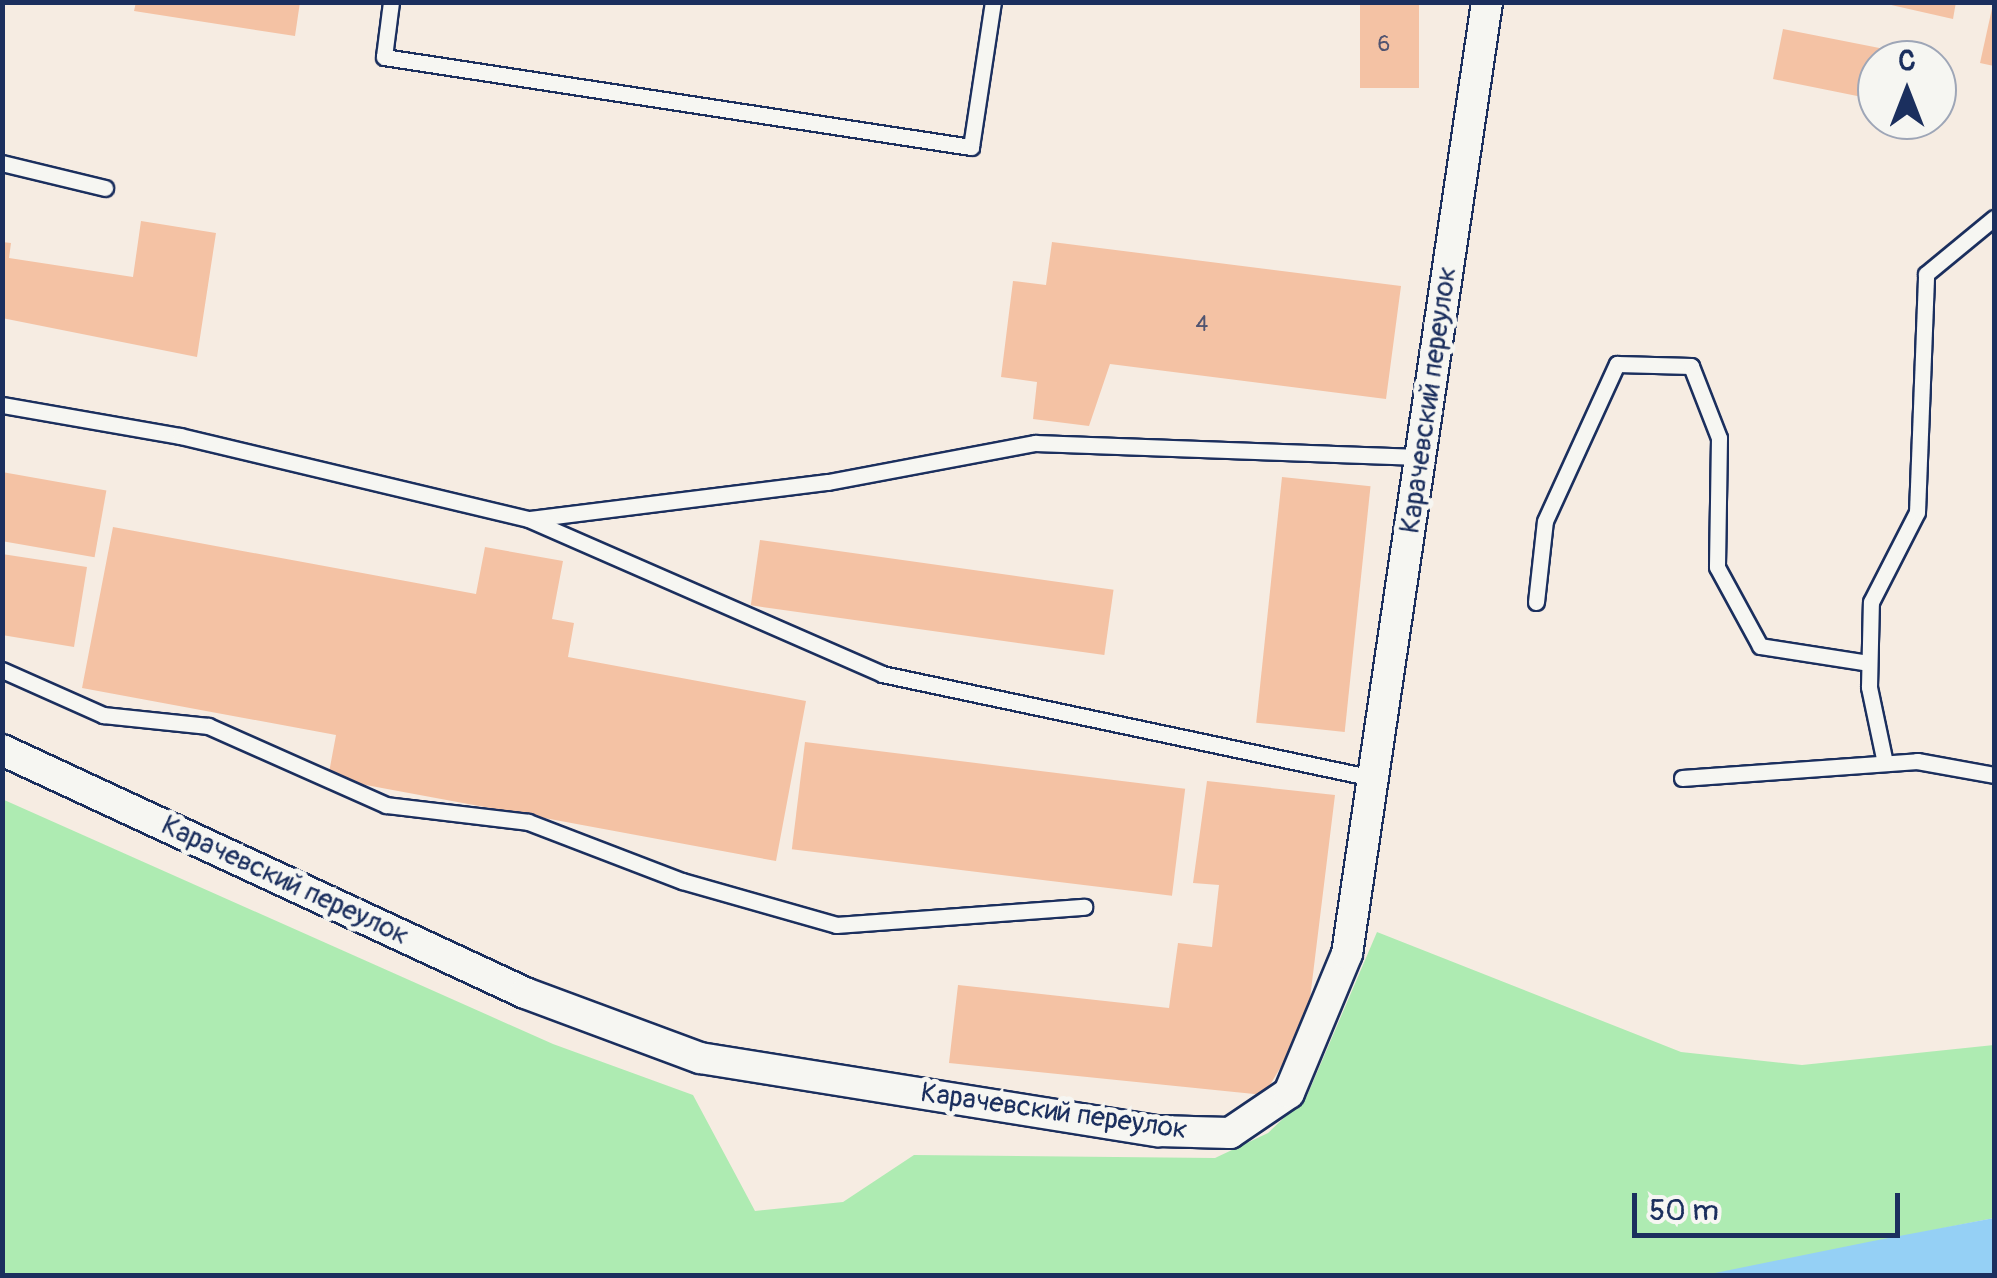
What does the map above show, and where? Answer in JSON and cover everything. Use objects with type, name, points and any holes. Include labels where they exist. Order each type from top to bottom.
[{"type":"street","name":"Карачевский переулок","points":[[2,750],[525,993],[700,1058],[1158,1131],[1230,1132],[1290,1093],[1347,954],[1487,2]]},
{"type":"lane","points":[[392,2],[384,57],[971,148],[993,2]]},
{"type":"lane","points":[[2,162],[105,188]]},
{"type":"lane","points":[[1885,763],[1869,663],[1871,602],[1917,512],[1926,274],[1994,218]]},
{"type":"lane","points":[[1536,602],[1544,521],[1617,364],[1691,366],[1719,438],[1717,567],[1760,646],[1869,663]]},
{"type":"lane","points":[[2,405],[180,436],[528,519],[882,674],[1373,778]]},
{"type":"lane","points":[[528,519],[828,482],[1036,443],[1420,457]]},
{"type":"lane","points":[[2,670],[102,715],[208,726],[386,805],[528,822],[836,925],[1084,907]]},
{"type":"lane","points":[[1682,778],[1885,763],[1994,775]]},
{"type":"green space","points":[[2,799],[553,1044],[693,1095],[755,1211],[843,1202],[914,1155],[1215,1158],[1268,1133],[1307,1096],[1377,932],[1681,1052],[1802,1065],[1994,1045],[1994,1218],[1705,1276],[3,1275]]},
{"type":"water","points":[[1994,1218],[1994,1275],[1705,1275],[1873,1241]]},
{"type":"building","points":[[136,2],[300,2],[295,36],[134,11]]},
{"type":"building","points":[[1360,2],[1419,2],[1419,88],[1360,88]]},
{"type":"building","points":[[1878,2],[1956,2],[1953,19]]},
{"type":"building","points":[[1994,5],[1994,66],[1980,63]]},
{"type":"building","points":[[1783,29],[1857,44],[1857,96],[1773,79]]},
{"type":"building","points":[[141,221],[216,233],[197,357],[2,318],[2,242],[11,243],[9,258],[133,277]]},
{"type":"building","points":[[1052,242],[1401,286],[1386,399],[1110,364],[1089,426],[1033,419],[1037,382],[1001,377],[1013,281],[1046,285]]},
{"type":"building","points":[[2,472],[106,490],[95,557],[2,541]]},
{"type":"building","points":[[1282,477],[1371,486],[1345,732],[1256,723]]},
{"type":"building","points":[[113,527],[476,594],[485,547],[563,561],[552,619],[574,623],[568,657],[806,701],[776,861],[328,778],[336,735],[82,688]]},
{"type":"building","points":[[760,540],[1114,590],[1104,655],[751,605]]},
{"type":"building","points":[[2,554],[87,567],[74,647],[2,635]]},
{"type":"building","points":[[805,742],[1185,789],[1172,896],[792,849]]},
{"type":"building","points":[[1207,781],[1335,795],[1307,1023],[1264,1095],[949,1063],[958,985],[1169,1008],[1178,943],[1212,947],[1219,885],[1193,883]]}]
